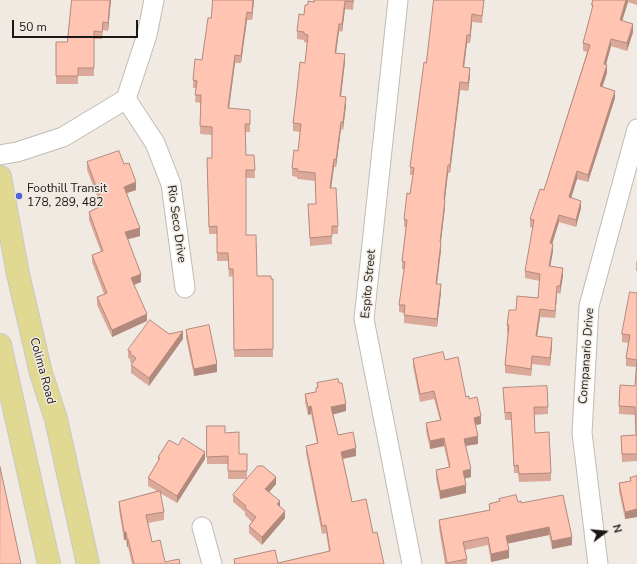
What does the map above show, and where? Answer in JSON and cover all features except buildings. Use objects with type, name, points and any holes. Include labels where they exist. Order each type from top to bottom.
[{"type":"main road","name":"Colima Road","points":[[0,177],[18,274],[41,373],[56,419],[88,564]]},
{"type":"main road","points":[[0,345],[49,564]]},
{"type":"street","points":[[0,155],[17,152],[63,137],[126,99],[147,35],[154,0]]},
{"type":"street","name":"Espito Street","points":[[398,0],[364,319],[412,564]]},
{"type":"street","name":"Rio Seco Drive","points":[[126,99],[155,143],[171,184],[184,288]]},
{"type":"street","name":"Companario Drive","points":[[598,564],[582,433],[589,306],[637,129]]},
{"type":"street","points":[[202,527],[212,564]]},
{"type":"place","name":"Foothill Transit 178, 289, 482","points":[[19,196]]}]
